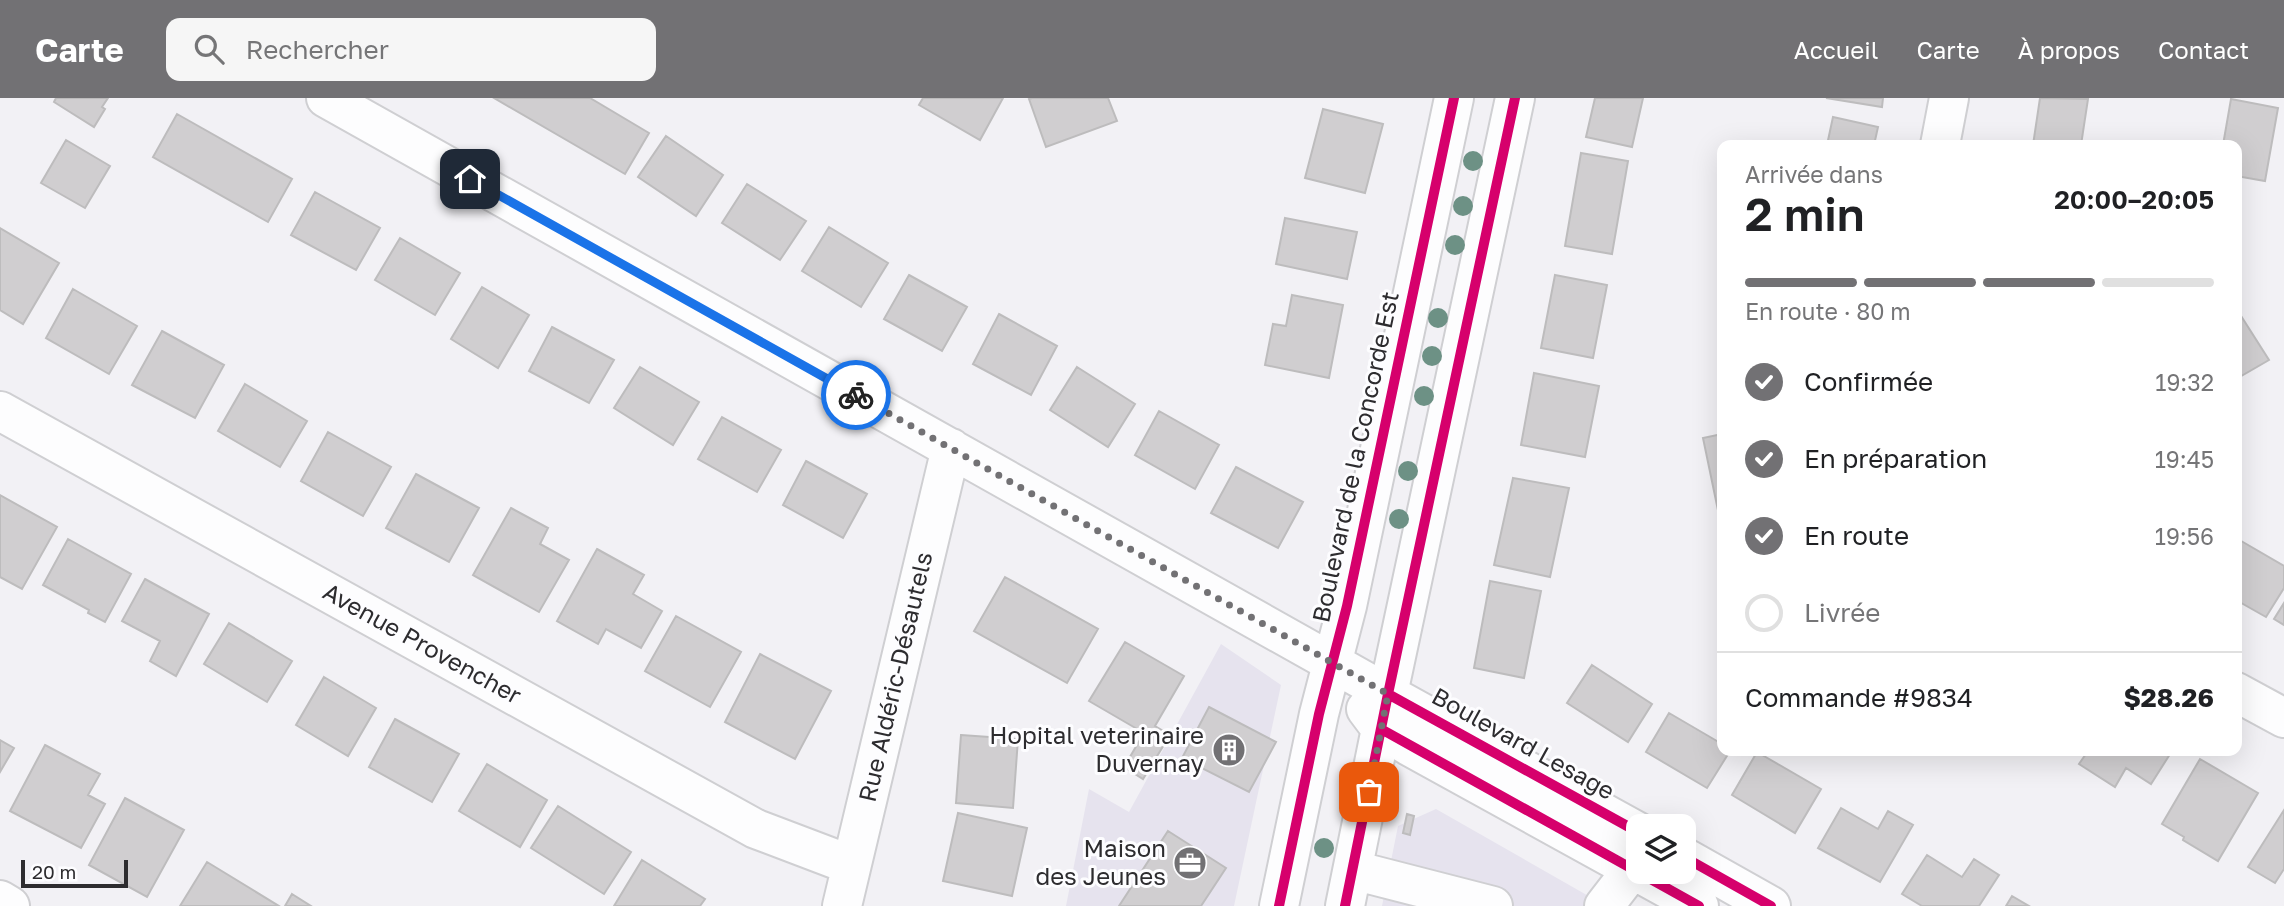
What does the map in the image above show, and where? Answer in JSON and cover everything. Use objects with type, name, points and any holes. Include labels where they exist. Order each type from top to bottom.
[{"type":"street","points":[[326,98],[1331,663]]},
{"type":"street","name":"Boulevard de la Concorde Est","points":[[1279,906],[1319,713],[1347,606],[1454,98]]},
{"type":"street","points":[[1493,906],[1349,888],[1515,98]]},
{"type":"street","points":[[1941,140],[1949,98]]},
{"type":"street","name":"Avenue Provencher","points":[[0,411],[756,829],[851,865]]},
{"type":"street","name":"Rue Aldéric-Désautels","points":[[842,906],[951,448]]},
{"type":"street","name":"Boulevard Lesage","points":[[1331,663],[1385,712],[1626,860]]},
{"type":"street","points":[[2242,695],[2284,718]]},
{"type":"street","name":"Boulevard Lesage","points":[[1385,712],[1626,826]]},
{"type":"street","points":[[1696,864],[1772,906]]},
{"type":"street","points":[[1604,906],[1626,878]]},
{"type":"street","name":"Boulevard Lesage","points":[[1664,884],[1699,906]]},
{"type":"street","points":[[0,900],[10,906]]},
{"type":"shaded area","points":[[1221,644],[1281,685],[1234,906],[1066,906],[1089,789],[1129,812]]},
{"type":"shaded area","points":[[1436,809],[1606,906],[1382,906],[1398,826]]},
{"type":"building","points":[[56,98],[108,98],[94,127],[54,102]]},
{"type":"building","points":[[494,98],[590,98],[649,133],[625,174]]},
{"type":"building","points":[[923,98],[1003,98],[980,140],[919,105]]},
{"type":"building","points":[[1108,98],[1117,121],[1046,147],[1029,99]]},
{"type":"building","points":[[1595,98],[1643,98],[1632,147],[1586,137]]},
{"type":"building","points":[[1826,98],[1883,98],[1882,107]]},
{"type":"building","points":[[2040,98],[2088,99],[2082,140],[2034,140]]},
{"type":"building","points":[[2231,99],[2278,108],[2265,181],[2242,177],[2242,140],[2224,140]]},
{"type":"building","points":[[1323,109],[1383,124],[1365,193],[1305,178]]},
{"type":"building","points":[[177,114],[292,179],[268,222],[153,157]]},
{"type":"building","points":[[1833,117],[1878,127],[1875,140],[1828,140]]},
{"type":"building","points":[[666,136],[723,175],[696,216],[638,177]]},
{"type":"building","points":[[66,140],[110,166],[85,208],[41,183]]},
{"type":"building","points":[[1581,153],[1628,161],[1612,254],[1565,246]]},
{"type":"building","points":[[747,184],[806,221],[780,260],[722,223]]},
{"type":"building","points":[[315,192],[380,228],[356,270],[291,235]]},
{"type":"building","points":[[1285,218],[1357,232],[1347,279],[1276,264]]},
{"type":"building","points":[[829,227],[888,263],[861,307],[802,271]]},
{"type":"building","points":[[0,228],[59,263],[23,324],[0,310]]},
{"type":"building","points":[[400,238],[460,273],[435,315],[375,280]]},
{"type":"building","points":[[909,275],[967,307],[942,351],[884,319]]},
{"type":"building","points":[[1555,275],[1607,285],[1593,358],[1541,348]]},
{"type":"building","points":[[482,287],[529,315],[498,368],[451,339]]},
{"type":"building","points":[[73,289],[137,326],[109,374],[46,338]]},
{"type":"building","points":[[1292,295],[1343,305],[1329,378],[1265,365],[1273,324],[1286,326]]},
{"type":"building","points":[[999,314],[1057,346],[1031,395],[973,364]]},
{"type":"building","points":[[2242,317],[2269,360],[2242,376]]},
{"type":"building","points":[[552,327],[614,360],[589,403],[529,371]]},
{"type":"building","points":[[162,331],[224,365],[195,418],[132,385]]},
{"type":"building","points":[[640,367],[699,402],[673,445],[614,408]]},
{"type":"building","points":[[1077,367],[1135,404],[1108,447],[1050,410]]},
{"type":"building","points":[[1534,373],[1599,386],[1585,457],[1521,445]]},
{"type":"building","points":[[245,384],[307,421],[280,467],[218,431]]},
{"type":"building","points":[[1159,411],[1219,445],[1195,489],[1135,455]]},
{"type":"building","points":[[722,417],[781,450],[757,492],[698,459]]},
{"type":"building","points":[[328,432],[391,467],[363,516],[301,481]]},
{"type":"building","points":[[1717,435],[1717,506],[1703,438]]},
{"type":"building","points":[[806,461],[867,494],[843,538],[783,505]]},
{"type":"building","points":[[1236,467],[1303,502],[1278,548],[1211,513]]},
{"type":"building","points":[[416,474],[479,508],[449,562],[386,528]]},
{"type":"building","points":[[1513,478],[1569,488],[1550,577],[1494,565]]},
{"type":"building","points":[[0,495],[57,527],[22,589],[0,577]]},
{"type":"building","points":[[511,508],[548,528],[540,544],[569,560],[539,612],[473,575]]},
{"type":"building","points":[[68,539],[131,574],[105,622],[88,613],[89,610],[43,585]]},
{"type":"building","points":[[2242,542],[2284,566],[2284,588],[2266,617],[2242,603]]},
{"type":"building","points":[[597,549],[644,575],[633,594],[662,611],[641,648],[606,629],[598,644],[557,621]]},
{"type":"building","points":[[1005,577],[1098,629],[1067,683],[974,631]]},
{"type":"building","points":[[145,579],[209,614],[176,676],[150,661],[160,641],[122,621]]},
{"type":"building","points":[[1490,581],[1541,591],[1524,678],[1474,668]]},
{"type":"building","points":[[2284,603],[2284,625],[2274,619]]},
{"type":"building","points":[[676,616],[741,652],[710,707],[645,671]]},
{"type":"building","points":[[229,623],[292,661],[267,702],[204,664]]},
{"type":"building","points":[[1125,642],[1184,676],[1155,726],[1170,735],[1143,779],[1124,767],[1144,733],[1089,701]]},
{"type":"building","points":[[760,654],[831,691],[795,759],[725,722]]},
{"type":"building","points":[[1592,665],[1652,704],[1628,742],[1567,703]]},
{"type":"building","points":[[324,677],[376,708],[348,756],[296,725]]},
{"type":"building","name":"Hopital veterinaire Duvernay","points":[[1209,707],[1276,742],[1249,792],[1182,758]]},
{"type":"building","points":[[1669,713],[1717,741],[1717,756],[1727,756],[1707,788],[1646,752]]},
{"type":"building","points":[[395,719],[459,754],[432,802],[369,767]]},
{"type":"building","points":[[961,735],[1018,739],[1013,808],[956,803]]},
{"type":"building","points":[[0,740],[14,748],[0,772]]},
{"type":"building","points":[[45,745],[100,774],[88,795],[105,804],[81,848],[10,811]]},
{"type":"building","points":[[1755,756],[1764,756],[1821,789],[1795,833],[1732,795]]},
{"type":"building","points":[[2085,756],[2169,756],[2151,784],[2126,768],[2115,787],[2079,764]]},
{"type":"building","points":[[2200,759],[2258,793],[2218,861],[2162,824]]},
{"type":"building","points":[[487,764],[547,800],[520,847],[459,811]]},
{"type":"building","points":[[125,798],[184,830],[147,897],[89,865]]},
{"type":"building","points":[[558,806],[631,852],[604,894],[531,848]]},
{"type":"building","points":[[1841,808],[1878,829],[1888,811],[1913,825],[1880,882],[1818,848]]},
{"type":"building","points":[[2284,810],[2284,869],[2275,883],[2248,867]]},
{"type":"building","points":[[958,813],[1027,828],[1012,896],[943,881]]},
{"type":"building","points":[[1407,814],[1414,816],[1410,835],[1403,833]]},
{"type":"building","points":[[1168,831],[1226,868],[1201,906],[1119,906]]},
{"type":"building","points":[[1927,855],[1962,877],[1974,859],[1999,875],[1979,906],[1922,906],[1902,894]]},
{"type":"building","points":[[642,860],[705,899],[700,906],[614,906]]},
{"type":"building","points":[[207,862],[279,906],[180,906]]},
{"type":"building","points":[[292,894],[311,906],[285,906]]},
{"type":"building","points":[[2012,896],[2029,906],[2006,906]]},
{"type":"cycle path","points":[[1279,906],[1319,714],[1347,606],[1454,98]]},
{"type":"cycle path","points":[[1345,906],[1515,98]]},
{"type":"cycle path","points":[[1388,694],[1626,825]]},
{"type":"cycle path","points":[[1381,729],[1699,906]]},
{"type":"cycle path","points":[[1696,864],[1771,906]]},
{"type":"way so far","points":[[856,395],[1388,694],[1369,792]]},
{"type":"place","name":"Hopital veterinaire Duvernay","points":[[1229,750]]},
{"type":"place","name":"Maison des Jeunes","points":[[1190,863]]},
{"type":"route","points":[[470,179],[856,395]]}]
